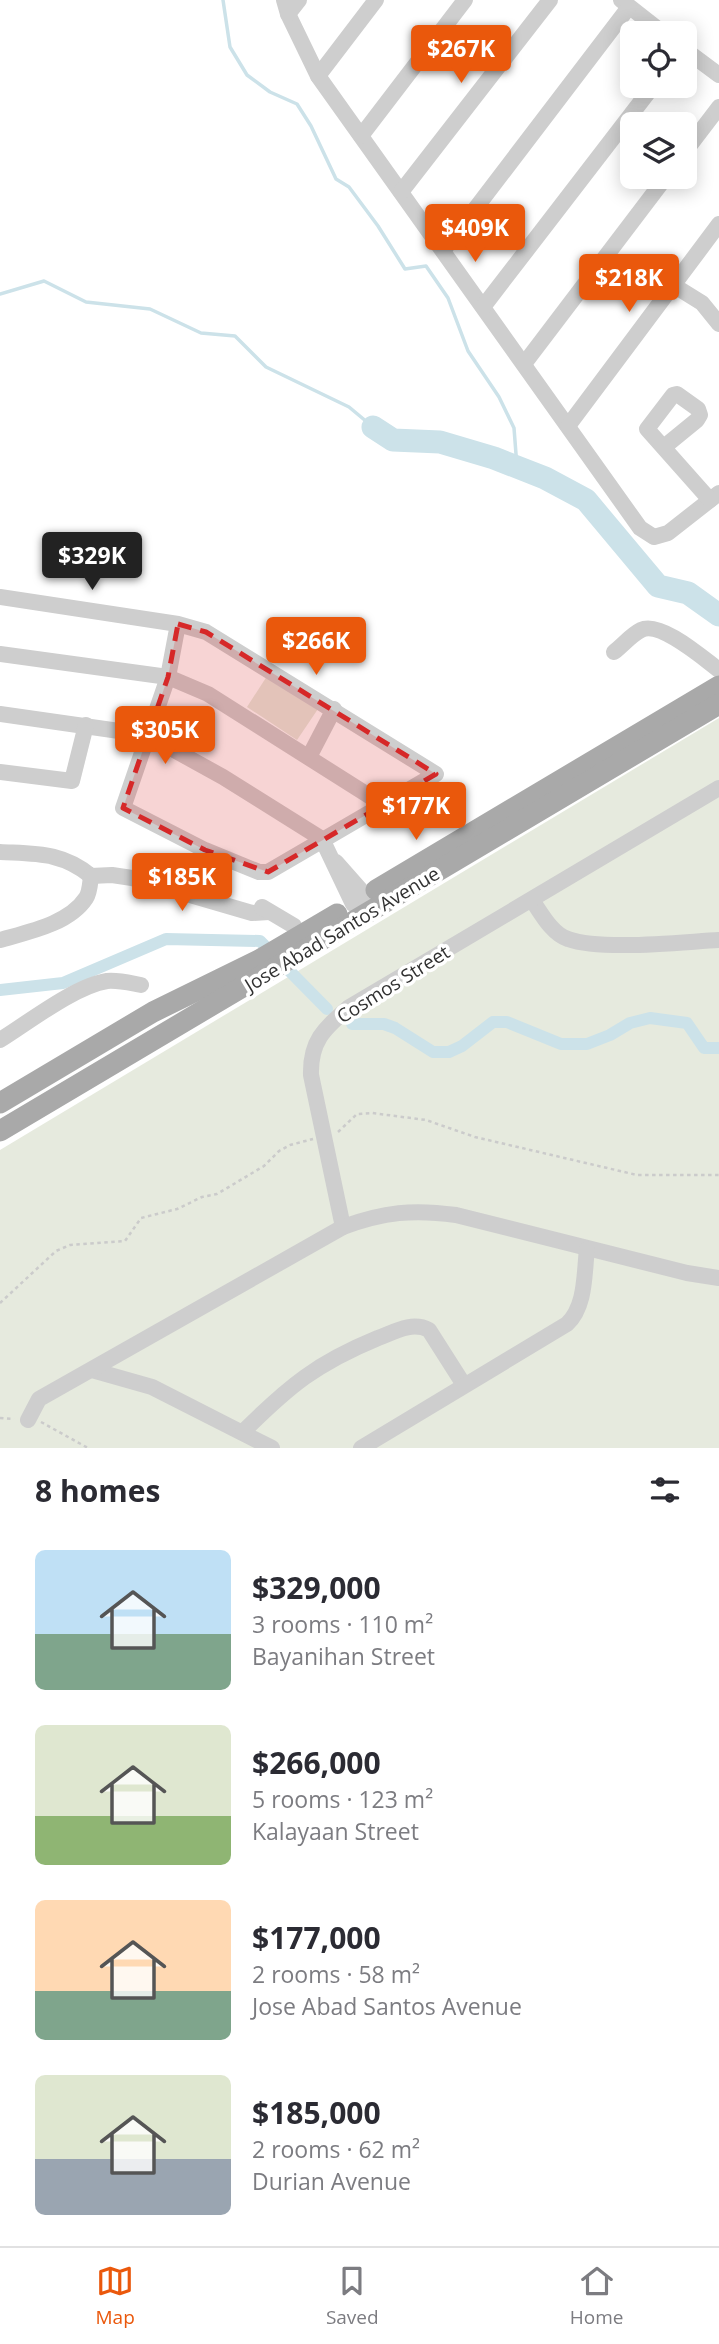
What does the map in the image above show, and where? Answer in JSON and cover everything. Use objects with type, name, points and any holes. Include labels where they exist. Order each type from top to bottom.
[{"type":"main road","name":"Jose Abad Santos Avenue","points":[[0,1131],[362,904],[719,686]]},
{"type":"main road","name":"Jose Abad Santos Avenue","points":[[362,904],[434,874],[719,704]]},
{"type":"main road","name":"Jose Abad Santos Avenue","points":[[0,1103],[153,1012],[263,967]]},
{"type":"street","points":[[299,0],[286,7],[318,76],[640,528],[654,537],[668,533],[715,497],[664,447]]},
{"type":"street","points":[[318,76],[376,0]]},
{"type":"street","points":[[361,136],[465,0]]},
{"type":"street","points":[[401,192],[550,0]]},
{"type":"street","points":[[443,251],[625,3],[648,21]]},
{"type":"street","points":[[697,59],[719,75]]},
{"type":"street","points":[[482,307],[644,98]]},
{"type":"street","points":[[697,136],[719,107]]},
{"type":"street","points":[[524,364],[657,189]]},
{"type":"street","points":[[568,426],[719,224]]},
{"type":"street","points":[[673,285],[702,303],[719,324]]},
{"type":"street","points":[[0,597],[178,624],[206,632],[436,772],[435,776],[322,839],[268,873],[259,872],[205,850],[123,808],[168,677],[178,624]]},
{"type":"street","points":[[614,652],[641,630],[648,628],[666,633],[683,643],[719,670]]},
{"type":"street","points":[[0,654],[168,677],[208,694],[383,804]]},
{"type":"street","points":[[309,757],[334,709]]},
{"type":"street","points":[[0,714],[147,735],[223,777],[322,839],[333,858],[343,888],[362,904]]},
{"type":"street","points":[[0,772],[72,781],[86,725]]},
{"type":"street","name":"Cosmos Street","points":[[343,1227],[311,1075],[311,1056],[316,1041],[328,1025],[348,1008],[719,788]]},
{"type":"street","points":[[0,852],[48,855],[76,863],[91,876],[112,875],[162,885],[182,894],[252,912],[269,912],[294,926],[296,947]]},
{"type":"street","points":[[0,940],[35,931],[75,910],[88,896],[91,876]]},
{"type":"street","points":[[532,900],[550,925],[566,939],[603,944],[719,940]]},
{"type":"street","points":[[0,1040],[79,990],[105,981],[141,985]]},
{"type":"street","points":[[28,1420],[39,1399],[343,1227],[387,1213],[421,1210],[456,1215],[687,1273],[719,1278]]},
{"type":"street","points":[[361,1448],[567,1324],[575,1316],[582,1297],[587,1249]]},
{"type":"street","points":[[243,1432],[282,1392],[317,1367],[343,1352],[403,1328],[422,1326],[429,1331],[464,1385]]},
{"type":"street","points":[[92,1370],[152,1387],[272,1448]]},
{"type":"path","points":[[0,1418],[38,1421],[88,1448]]},
{"type":"highlighted area","points":[[178,624],[206,632],[436,774],[268,872],[205,850],[123,808],[168,677]]},
{"type":"shaded area","points":[[269,673],[320,706],[297,740],[247,707]]},
{"type":"shaded area","points":[[719,718],[719,1448],[0,1448],[0,1150]]},
{"type":"waterway","points":[[223,0],[230,47],[247,75],[270,92],[297,104],[311,126],[336,179],[349,187],[405,269],[426,266],[448,298],[468,351],[499,397],[514,428],[517,467]]},
{"type":"waterway","points":[[0,294],[44,281],[86,302],[150,309],[201,333],[235,336],[266,367],[349,407],[373,427]]},
{"type":"waterway","points":[[373,427],[393,440],[440,442],[494,458],[545,478],[586,500],[658,586],[688,593],[719,615]]},
{"type":"waterway","points":[[0,990],[63,983],[166,939],[260,941],[327,1009]]},
{"type":"waterway","points":[[352,1024],[384,1024],[433,1052],[449,1052],[462,1046],[493,1022],[507,1022],[561,1044],[587,1044],[630,1023],[650,1018],[687,1023],[704,1048],[719,1048]]}]
